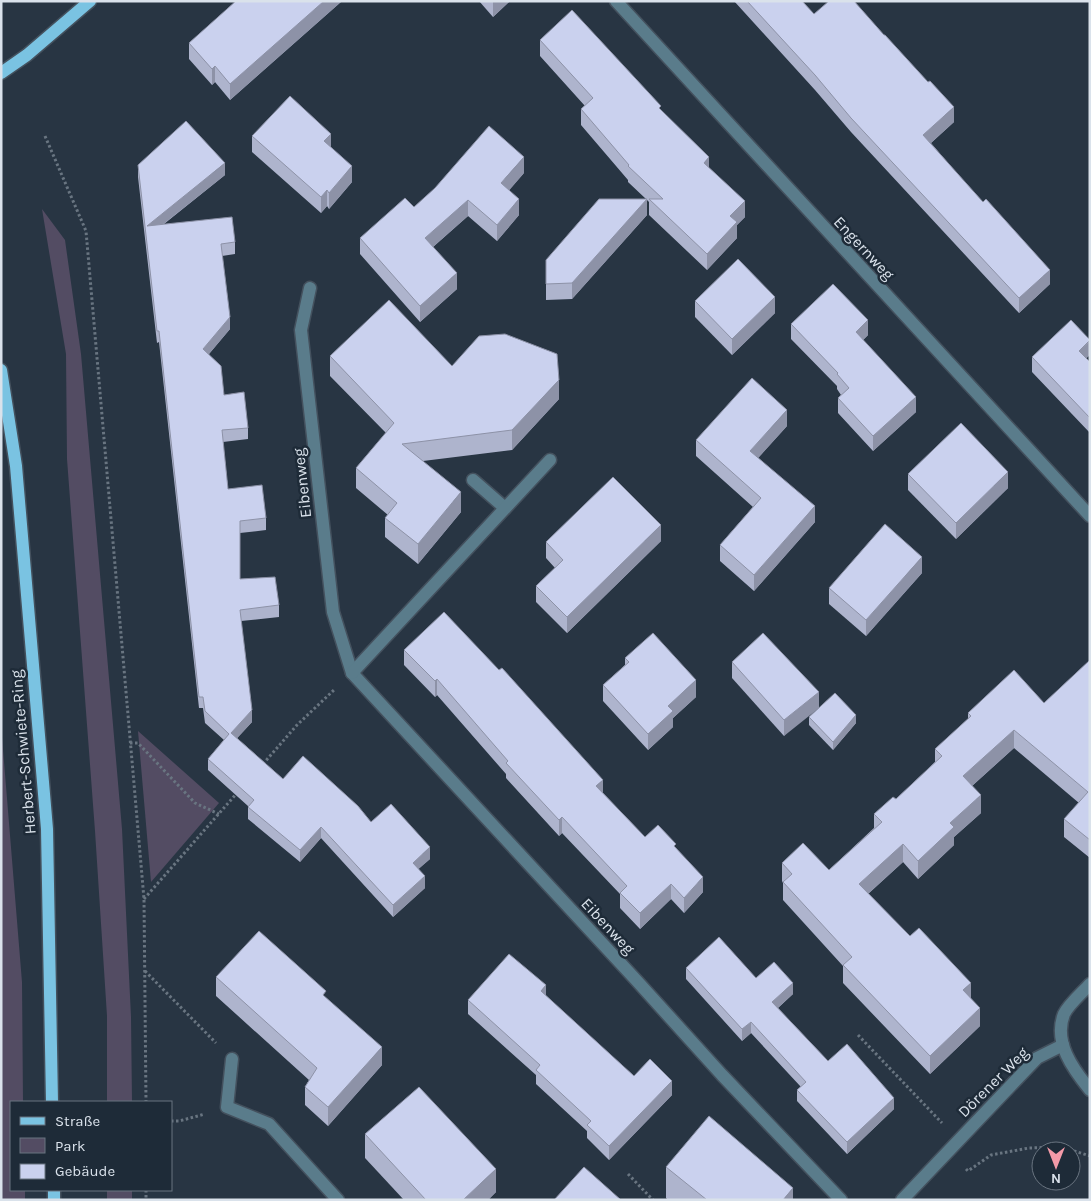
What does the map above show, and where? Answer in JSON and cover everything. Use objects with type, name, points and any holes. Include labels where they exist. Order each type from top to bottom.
[{"type":"main road","points":[[1,73],[27,55],[90,1]]},
{"type":"main road","name":"Herbert-Schwiete-Ring","points":[[1,370],[16,466],[46,829],[52,1101]]},
{"type":"street","name":"Engernweg","points":[[616,1],[1090,516]]},
{"type":"street","name":"Eibenweg","points":[[310,288],[301,330],[333,612],[352,673],[722,1075],[841,1200]]},
{"type":"street","points":[[352,673],[550,460]]},
{"type":"street","points":[[473,480],[505,508]]},
{"type":"street","points":[[1090,984],[1064,1013],[1060,1029],[1067,1057],[1090,1090]]},
{"type":"street","name":"Dörener Weg","points":[[902,1200],[1037,1058],[1063,1045]]},
{"type":"street","points":[[232,1059],[227,1107],[270,1124],[338,1200]]},
{"type":"path","points":[[45,136],[86,231],[144,899],[146,1101]]},
{"type":"path","points":[[258,769],[297,725],[352,673]]},
{"type":"path","points":[[130,742],[138,742],[195,803],[219,814]]},
{"type":"path","points":[[144,899],[239,791]]},
{"type":"path","points":[[145,971],[232,1059]]},
{"type":"path","points":[[858,1035],[958,1140]]},
{"type":"path","points":[[172,1121],[179,1121]]},
{"type":"path","points":[[946,1152],[968,1171],[991,1155],[1029,1148],[1062,1148],[1090,1156]]},
{"type":"path","points":[[628,1174],[653,1200]]},
{"type":"green space","points":[[42,209],[65,240],[81,354],[122,829],[131,1017],[132,1101],[107,1101],[107,1016],[67,459],[66,354]]},
{"type":"green space","points":[[1,725],[22,982],[23,1101],[10,1101],[10,1191],[25,1191],[25,1200],[1,1200]]},
{"type":"green space","points":[[138,731],[219,803],[151,882]]},
{"type":"green space","points":[[107,1191],[132,1191],[132,1200],[107,1200]]},
{"type":"building","points":[[236,1],[324,1],[230,84],[215,66],[212,69],[189,43]]},
{"type":"building","points":[[747,1],[802,1],[814,14],[829,1],[854,1],[928,82],[930,81],[954,107],[923,135],[983,202],[986,199],[1050,270],[1019,298],[851,118],[815,75]]},
{"type":"building","points":[[572,10],[661,106],[659,108],[709,157],[704,163],[745,201],[730,216],[737,222],[707,254],[649,199],[663,199],[628,166],[581,109],[593,98],[540,40]]},
{"type":"building","points":[[290,96],[331,134],[324,141],[352,166],[329,193],[327,190],[321,197],[252,136]]},
{"type":"building","points":[[186,121],[225,163],[147,226],[232,217],[235,242],[221,244],[230,317],[203,349],[221,366],[224,395],[244,392],[248,428],[222,430],[228,489],[262,485],[266,518],[240,521],[240,579],[275,577],[279,605],[240,610],[252,710],[231,733],[283,779],[303,756],[358,806],[371,822],[391,804],[430,847],[413,863],[425,876],[393,905],[321,827],[300,850],[248,807],[254,800],[208,759],[229,734],[205,711],[203,697],[199,697],[159,331],[157,331],[138,165]]},
{"type":"building","points":[[489,126],[524,157],[501,183],[519,199],[497,225],[468,200],[425,238],[457,273],[420,306],[360,238],[405,198],[414,207],[435,188]]},
{"type":"building","points":[[599,199],[647,199],[572,283],[546,284],[546,260]]},
{"type":"building","points":[[738,259],[775,297],[732,339],[695,301]]},
{"type":"building","points":[[833,284],[868,320],[856,332],[916,397],[873,436],[838,398],[849,388],[838,373],[791,324]]},
{"type":"building","points":[[389,300],[452,366],[479,336],[505,334],[557,354],[559,380],[512,430],[402,444],[461,492],[418,544],[385,518],[397,503],[356,468],[394,423],[330,356]]},
{"type":"building","points":[[1071,320],[1090,340],[1079,351],[1090,362],[1090,418],[1032,357]]},
{"type":"building","points":[[752,378],[787,410],[750,451],[815,506],[754,575],[720,545],[761,498],[696,440]]},
{"type":"building","points":[[961,423],[1008,472],[956,523],[908,474]]},
{"type":"building","points":[[613,477],[661,525],[567,617],[536,586],[563,560],[546,542]]},
{"type":"building","points":[[885,524],[922,557],[866,620],[829,588]]},
{"type":"building","points":[[444,612],[499,670],[502,668],[603,780],[596,786],[645,837],[658,825],[676,844],[674,846],[703,877],[684,898],[671,884],[640,913],[620,893],[627,886],[562,817],[559,820],[506,763],[508,761],[437,679],[435,681],[404,650]]},
{"type":"building","points":[[653,633],[696,680],[668,706],[673,711],[648,734],[603,685],[629,662],[625,658]]},
{"type":"building","points":[[763,633],[819,692],[784,720],[732,662]]},
{"type":"building","points":[[1090,660],[1090,840],[1064,819],[1088,792],[1014,730],[963,776],[981,795],[950,823],[954,827],[918,861],[903,844],[859,884],[910,936],[919,928],[971,983],[963,990],[980,1008],[930,1056],[843,965],[852,957],[783,882],[792,874],[782,863],[803,843],[829,870],[882,822],[874,814],[893,797],[896,799],[942,756],[935,749],[971,716],[968,713],[1014,670],[1044,703]]},
{"type":"building","points":[[835,693],[856,715],[833,742],[809,717]]},
{"type":"building","points":[[259,931],[326,991],[323,995],[382,1047],[328,1107],[305,1087],[317,1068],[216,977]]},
{"type":"building","points":[[719,937],[756,978],[774,962],[793,983],[772,1002],[828,1061],[847,1044],[894,1098],[847,1142],[797,1090],[806,1082],[751,1022],[742,1029],[686,968]]},
{"type":"building","points":[[509,954],[546,985],[541,991],[634,1076],[650,1059],[672,1081],[609,1146],[587,1125],[591,1121],[536,1070],[540,1065],[468,1000]]},
{"type":"building","points":[[419,1087],[496,1169],[463,1200],[426,1200],[365,1134]]},
{"type":"building","points":[[709,1116],[793,1188],[783,1200],[707,1200],[666,1167]]},
{"type":"building","points":[[584,1167],[621,1200],[554,1200]]}]
